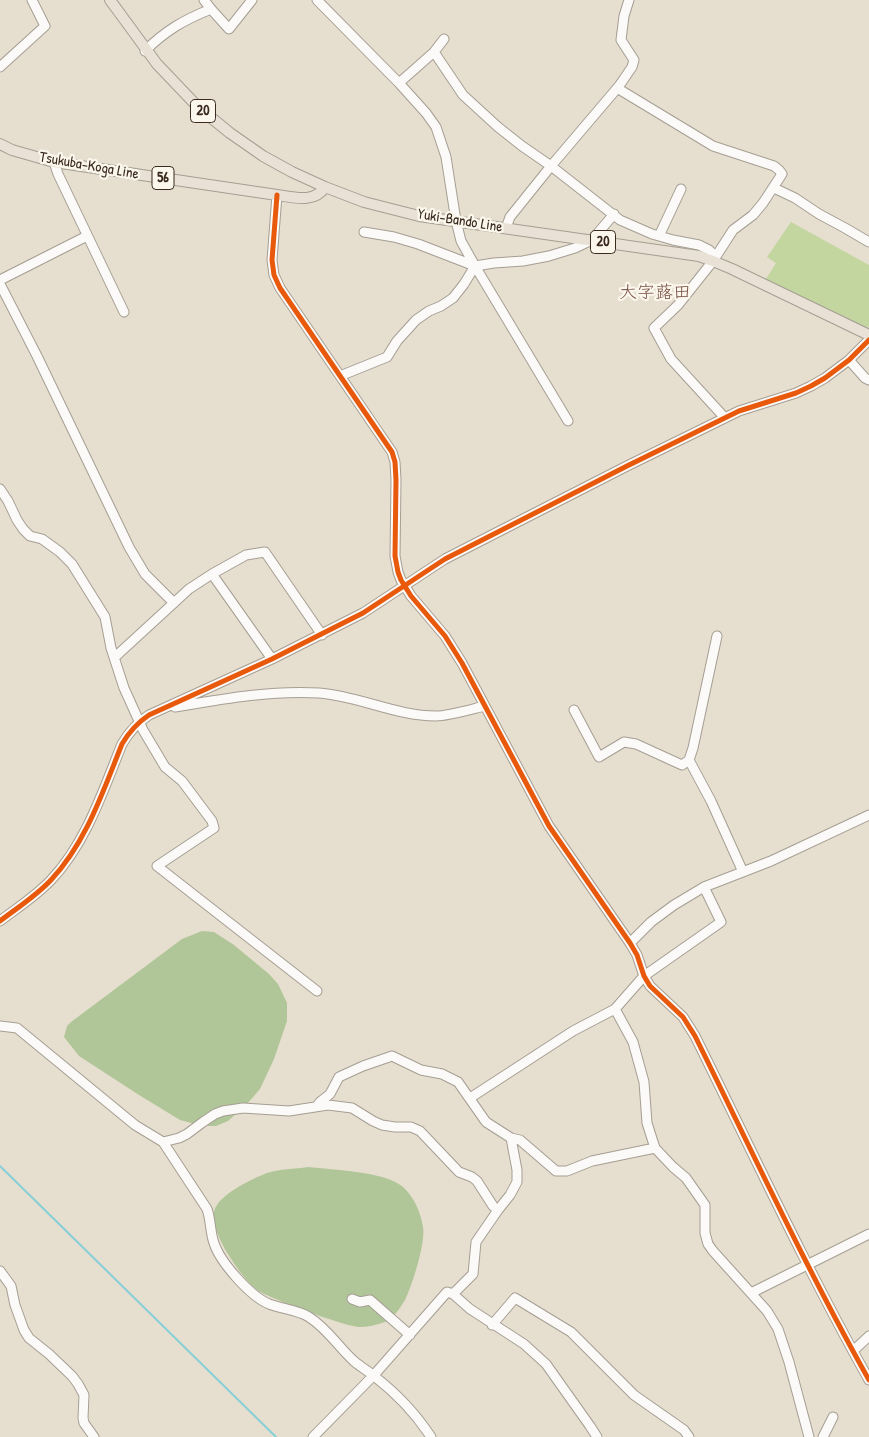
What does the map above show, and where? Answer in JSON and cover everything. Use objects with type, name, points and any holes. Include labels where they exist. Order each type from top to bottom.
[{"type":"main road","name":"Yuki-Bando Line","points":[[110,0],[146,51],[182,92],[198,107],[230,133],[278,165],[325,187],[385,208],[419,216],[714,259],[869,335]]},
{"type":"main road","name":"Tsukuba-Koga Line","points":[[0,144],[12,150],[54,162],[277,195],[309,198],[319,194],[325,187]]},
{"type":"street","points":[[2,62],[45,26],[32,0]]},
{"type":"street","points":[[204,0],[229,29],[252,0]]},
{"type":"street","points":[[317,0],[426,112],[436,128],[446,157],[456,221],[462,241],[474,266],[568,421]]},
{"type":"street","points":[[506,228],[510,217],[617,88],[632,67],[634,60],[621,40],[624,16],[629,0]]},
{"type":"street","points":[[146,51],[169,30],[185,20],[211,9]]},
{"type":"street","points":[[399,83],[434,52],[444,40]]},
{"type":"street","points":[[434,52],[463,95],[498,127],[620,220],[659,236],[699,245],[709,250],[714,259]]},
{"type":"street","points":[[617,88],[714,146],[774,166],[782,174],[754,216],[729,234],[714,259],[678,305],[654,328],[671,359],[725,418]]},
{"type":"street","points":[[54,162],[124,312]]},
{"type":"street","points":[[774,188],[795,198],[869,242]]},
{"type":"street","points":[[659,236],[681,189]]},
{"type":"street","points":[[277,195],[272,260],[274,275],[280,288],[392,452],[395,462],[396,480],[395,556],[398,572],[404,586],[446,636],[549,826],[630,942],[650,986],[683,1018],[695,1036],[831,1313],[869,1380]]},
{"type":"street","points":[[364,232],[394,237],[418,244],[474,266],[523,261],[549,256],[586,244],[592,240],[614,214]]},
{"type":"street","points":[[0,280],[87,236]]},
{"type":"street","points":[[340,376],[386,357],[397,341],[416,320],[453,298],[464,284],[474,266]]},
{"type":"street","points":[[0,284],[130,547],[145,574],[174,603]]},
{"type":"street","points":[[0,921],[50,882],[71,856],[82,837],[126,736],[139,722],[363,614],[445,559],[739,411],[796,393],[811,386],[849,360],[869,340]]},
{"type":"street","points":[[849,360],[869,380]]},
{"type":"street","points":[[0,489],[8,501],[16,520],[26,533],[42,540],[60,552],[72,564],[105,617],[114,657],[124,688],[139,722],[165,767],[182,781],[213,824],[214,828],[158,866],[317,991]]},
{"type":"street","points":[[114,657],[189,589],[246,556],[265,552],[322,635]]},
{"type":"street","points":[[212,574],[272,659]]},
{"type":"street","points":[[574,710],[599,757],[624,742],[636,744],[682,765],[689,760],[693,748],[716,636]]},
{"type":"street","points":[[163,709],[248,696],[300,692],[322,693],[354,699],[400,712],[437,716],[484,706]]},
{"type":"street","points":[[689,760],[711,801],[743,872]]},
{"type":"street","points":[[630,942],[651,922],[674,905],[704,887],[771,861],[869,815]]},
{"type":"street","points":[[470,1098],[573,1031],[615,1009],[644,976],[721,922],[704,887]]},
{"type":"street","points":[[615,1009],[633,1042],[640,1066],[644,1082],[647,1123],[655,1148],[686,1178],[705,1205],[705,1233],[708,1244],[771,1317],[780,1336],[809,1437]]},
{"type":"street","points":[[0,1026],[17,1028],[135,1126],[163,1142],[207,1209],[215,1246],[236,1276],[262,1300],[310,1318],[330,1334],[357,1364],[374,1375],[409,1410],[431,1437]]},
{"type":"street","points":[[318,1106],[330,1094],[339,1077],[392,1056],[421,1070],[442,1074],[458,1082],[486,1122],[511,1138],[520,1140],[553,1169],[567,1171],[592,1161],[655,1148]]},
{"type":"street","points":[[163,1142],[187,1134],[202,1122],[223,1112],[242,1108],[290,1112],[328,1105],[352,1108],[382,1125],[411,1127],[419,1130],[459,1172],[477,1181],[493,1206],[498,1210]]},
{"type":"street","points":[[453,1294],[472,1274],[476,1242],[510,1195],[517,1182],[517,1170],[511,1138]]},
{"type":"street","points":[[751,1293],[869,1234]]},
{"type":"street","points":[[0,1271],[11,1286],[24,1330],[78,1384],[84,1395],[84,1423],[94,1437]]},
{"type":"street","points":[[313,1437],[374,1375],[447,1292],[453,1294],[492,1325],[524,1344],[546,1364],[597,1437]]},
{"type":"street","points":[[492,1325],[515,1298],[571,1332],[634,1395],[684,1430],[689,1437]]},
{"type":"street","points":[[352,1299],[360,1302],[370,1300],[410,1335]]},
{"type":"street","points":[[853,1351],[869,1336]]},
{"type":"street","points":[[823,1437],[833,1418]]},
{"type":"green space","points":[[791,222],[869,265],[869,327],[867,328],[766,279],[776,263],[767,257]]},
{"type":"green space","points":[[202,931],[214,932],[234,945],[269,974],[278,984],[287,1003],[287,1021],[274,1059],[260,1089],[228,1121],[216,1126],[203,1126],[180,1120],[79,1056],[64,1037],[67,1026],[71,1022],[182,939]]},
{"type":"green space","points":[[308,1167],[372,1174],[395,1182],[403,1187],[419,1211],[423,1234],[418,1264],[405,1300],[394,1315],[385,1322],[359,1327],[338,1322],[275,1299],[251,1285],[221,1242],[215,1227],[214,1212],[221,1200],[244,1183],[267,1173]]},
{"type":"waterway","points":[[0,1166],[276,1437]]},
{"type":"cycle path","points":[[277,195],[272,260],[274,275],[280,288],[392,452],[395,462],[396,480],[395,556],[401,580],[411,596],[445,636],[462,663],[549,826],[630,943],[650,986],[683,1017],[695,1036],[801,1252],[869,1380]]},
{"type":"cycle path","points":[[0,921],[51,880],[74,850],[92,816],[122,744],[134,728],[149,715],[272,659],[363,613],[445,559],[627,466],[739,411],[796,393],[811,386],[849,360],[869,340]]},
{"type":"district","name":"大字蕗田","points":[[655,293]]}]
